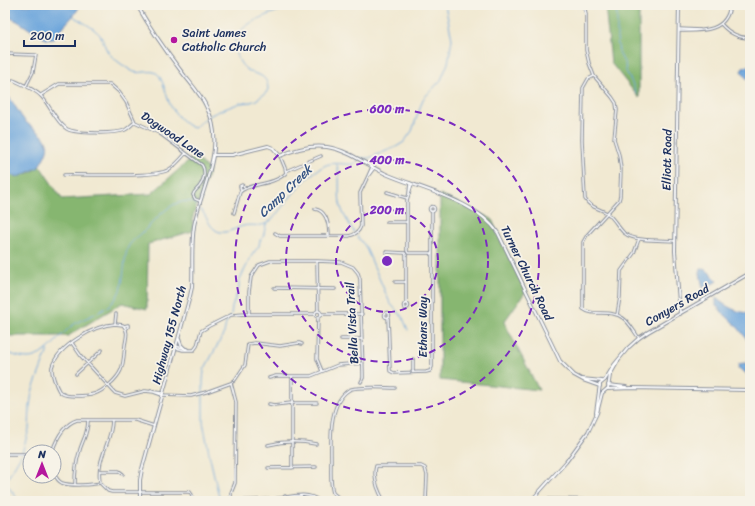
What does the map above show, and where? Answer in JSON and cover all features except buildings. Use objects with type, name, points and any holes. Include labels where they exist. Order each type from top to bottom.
[{"type":"street","name":"Highway 155 North","points":[[137,5],[166,51],[207,107],[212,119],[215,137],[214,156],[200,201],[193,237],[192,289],[141,473],[140,501]]},
{"type":"street","points":[[584,5],[586,14],[586,50],[594,76],[616,103],[617,110],[614,139],[620,162],[620,196],[619,200],[587,234],[583,242],[583,307],[587,312],[617,315],[626,320],[639,338]]},
{"type":"street","name":"Elliott Road","points":[[679,5],[675,241],[680,314]]},
{"type":"street","points":[[679,30],[710,29],[721,24],[727,15],[730,5]]},
{"type":"street","points":[[721,24],[726,30],[735,35],[750,38]]},
{"type":"street","points":[[5,54],[36,55],[33,72],[26,86]]},
{"type":"street","points":[[594,76],[588,79],[582,88],[584,194],[587,203],[607,213],[623,232],[639,239],[675,241]]},
{"type":"street","points":[[13,80],[41,95],[60,122],[67,129],[79,132],[113,132],[126,130],[135,122]]},
{"type":"street","name":"Dogwood Lane","points":[[41,95],[59,84],[110,84],[119,92],[126,102],[135,122],[159,133],[202,165],[204,168],[204,175],[200,186],[193,193],[193,197],[200,201]]},
{"type":"street","points":[[214,156],[232,155],[268,146],[273,148],[280,156],[286,171]]},
{"type":"street","name":"Turner Church Road","points":[[280,156],[303,148],[322,147],[338,150],[373,168],[441,194],[485,218],[495,228],[560,361],[569,371],[605,390]]},
{"type":"street","points":[[64,174],[135,174],[161,172],[168,170],[186,153]]},
{"type":"street","points":[[241,191],[245,188],[271,182],[282,176],[286,173],[286,171],[321,156]]},
{"type":"street","points":[[275,233],[280,236],[351,236],[355,234],[361,225],[360,193],[373,168]]},
{"type":"street","points":[[406,304],[407,198],[412,183]]},
{"type":"street","points":[[234,213],[241,191],[240,186],[242,185],[245,188]]},
{"type":"street","points":[[387,192],[407,198]]},
{"type":"street","points":[[315,210],[321,211],[325,216],[328,223],[329,236]]},
{"type":"street","name":"Ethans Way","points":[[388,317],[389,370],[393,372],[427,372],[432,368],[432,211]]},
{"type":"street","points":[[386,222],[406,222]]},
{"type":"street","points":[[617,315],[620,297],[621,271],[634,253],[639,239]]},
{"type":"street","points":[[386,252],[432,253]]},
{"type":"street","name":"Bella Vista Trail","points":[[249,314],[249,292],[252,277],[260,265],[270,261],[318,261],[341,262],[353,267],[358,273],[360,279],[363,363],[363,378],[361,382]]},
{"type":"street","points":[[318,261],[318,312]]},
{"type":"street","name":"Conyers Road","points":[[600,387],[612,367],[639,338],[750,273]]},
{"type":"street","points":[[395,282],[406,282]]},
{"type":"street","points":[[274,288],[336,288]]},
{"type":"street","points":[[176,347],[183,350],[194,350],[201,331],[231,315],[315,314],[318,312]]},
{"type":"street","points":[[318,312],[321,314],[362,314]]},
{"type":"street","points":[[115,324],[116,314]]},
{"type":"street","points":[[315,314],[318,317]]},
{"type":"street","points":[[321,314],[318,317],[317,359],[322,371]]},
{"type":"street","points":[[115,324],[124,326],[126,329],[121,369],[117,376],[99,392],[90,396],[68,396],[59,391],[53,374],[53,367],[62,351],[98,327],[115,324]]},
{"type":"street","points":[[178,338],[184,348]]},
{"type":"street","points":[[342,339],[362,339]]},
{"type":"street","points":[[72,343],[87,363],[107,385],[115,393],[123,396],[144,391],[191,396],[206,392],[231,383],[235,380],[245,365],[248,344],[255,343],[280,346],[302,344]]},
{"type":"street","points":[[176,347],[189,350]]},
{"type":"street","points":[[76,374],[102,350]]},
{"type":"street","points":[[413,359],[413,372]]},
{"type":"street","name":"Conyers Road","points":[[605,390],[611,372],[619,359]]},
{"type":"street","points":[[269,378],[276,376],[311,376],[338,365],[363,363]]},
{"type":"street","points":[[292,376],[292,468]]},
{"type":"street","name":"Turner Church Road","points":[[582,379],[603,381]]},
{"type":"street","points":[[603,381],[608,384],[631,388]]},
{"type":"street","points":[[231,383],[236,402],[235,483],[231,493],[231,500],[275,499],[286,496],[310,496],[315,497],[319,501]]},
{"type":"street","points":[[596,413],[600,387]]},
{"type":"street","points":[[342,501],[333,493],[330,446],[332,423],[341,398],[349,390],[356,388],[395,388]]},
{"type":"street","points":[[532,500],[566,462],[588,432],[596,413],[601,394],[605,390],[631,388],[750,390]]},
{"type":"street","points":[[269,404],[317,403]]},
{"type":"street","points":[[57,444],[68,424],[77,420],[135,420],[154,426]]},
{"type":"street","points":[[75,484],[76,463],[87,432],[88,420]]},
{"type":"street","points":[[112,420],[111,433],[103,452],[100,483],[108,491],[112,492],[190,492],[192,495],[192,501]]},
{"type":"street","points":[[268,445],[278,442],[316,444]]},
{"type":"street","points":[[5,454],[22,454]]},
{"type":"street","points":[[384,501],[376,484],[376,466],[421,466],[425,468],[427,475],[426,501]]},
{"type":"street","points":[[268,468],[316,467]]},
{"type":"street","points":[[100,471],[118,471],[122,474]]},
{"type":"street","points":[[62,482],[75,484],[100,483]]},
{"type":"street","points":[[286,496],[286,501]]},
{"type":"street","points":[[532,500],[694,501]]},
{"type":"green space","points":[[605,5],[639,5],[639,98],[611,63]]},
{"type":"green space","points":[[194,156],[209,170],[193,216],[193,231],[148,244],[147,309],[122,303],[68,336],[5,336],[5,167],[19,174],[26,174],[40,166],[62,199],[151,194]]},
{"type":"green space","points":[[440,194],[492,219],[498,235],[526,291],[504,322],[539,390],[440,380]]},
{"type":"water","points":[[5,5],[80,5],[75,14],[56,37],[53,39],[48,39],[43,38],[17,21],[5,17]]},
{"type":"water","points":[[750,65],[750,80],[747,79],[741,71],[743,68]]},
{"type":"water","points":[[5,93],[27,123],[44,137],[48,146],[38,168],[22,176],[15,176],[5,171]]},
{"type":"water","points":[[701,269],[708,271],[717,281],[703,288],[700,273]]},
{"type":"water","points":[[716,298],[723,304],[740,312],[750,313],[750,345],[745,336],[733,322],[716,306]]},
{"type":"water","points":[[739,364],[750,364],[750,380],[746,373],[738,368]]},
{"type":"waterway","points":[[272,5],[276,10]]},
{"type":"waterway","points":[[73,16],[97,32],[108,52],[122,65],[135,72],[154,72],[157,74],[160,77],[173,110],[179,118],[190,127],[194,128],[207,117],[217,112],[240,103],[251,102],[266,93],[268,89],[265,79],[260,75],[249,71],[242,65],[237,56],[234,45],[237,35],[244,27],[266,15],[299,5]]},
{"type":"waterway","name":"Camp Creek","points":[[200,209],[214,229],[220,232],[227,232],[246,225],[262,225],[273,219],[301,185],[312,174],[324,166],[335,163],[354,164],[360,158],[369,158],[396,147],[404,142],[412,131],[423,99],[441,80],[448,63],[452,39],[445,5]]},
{"type":"waterway","points":[[614,5],[617,15],[617,38],[619,53],[625,64],[626,71],[636,94]]},
{"type":"waterway","points":[[337,165],[339,175],[339,198],[342,211],[354,232]]},
{"type":"waterway","name":"Camp Creek","points":[[5,352],[20,357],[34,357],[46,351],[76,323],[110,305],[120,290],[125,257],[131,242],[173,205],[188,201],[196,203],[196,206]]},
{"type":"waterway","points":[[220,501],[203,422],[204,370],[224,333],[226,323],[231,316],[232,307],[239,288],[239,281],[252,255],[259,246],[260,240],[263,238],[266,224]]},
{"type":"waterway","points":[[357,236],[365,246],[390,303],[403,318],[408,330]]},
{"type":"waterway","points":[[25,444],[29,429],[32,392],[48,350]]},
{"type":"waterway","points":[[5,481],[21,455]]},
{"type":"waterway","points":[[5,482],[19,501]]},
{"type":"place","name":"Saint James Catholic Church","points":[[174,40]]}]
